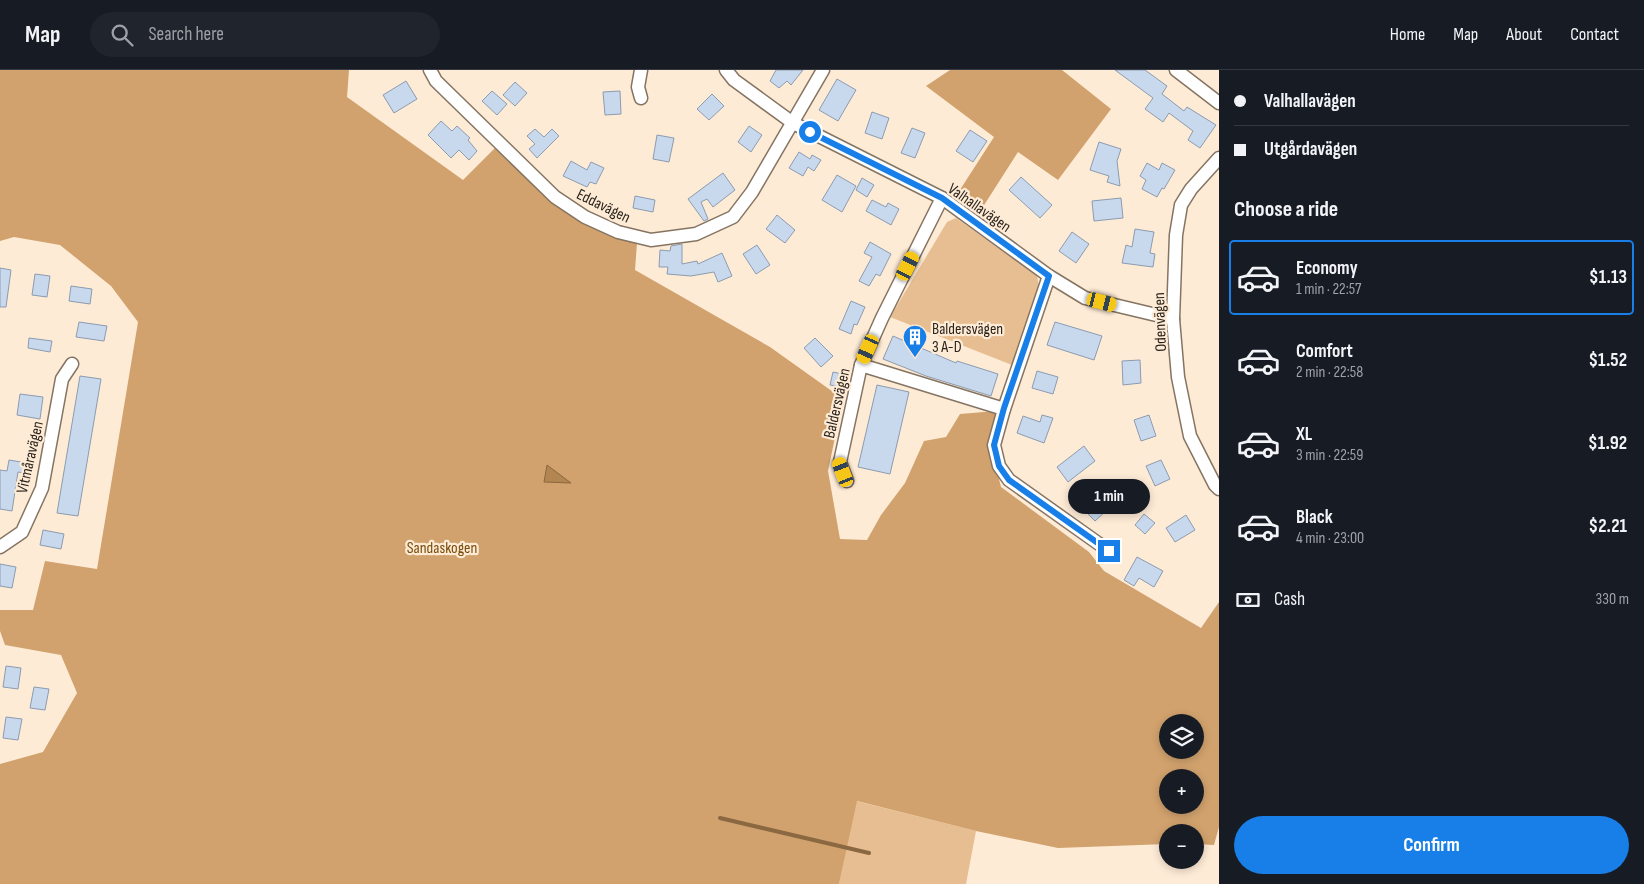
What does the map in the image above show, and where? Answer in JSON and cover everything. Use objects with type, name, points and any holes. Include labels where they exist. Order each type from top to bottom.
[{"type":"street","name":"Eddavägen","points":[[430,70],[436,81],[555,197],[585,217],[618,232],[651,240],[696,234],[733,217],[752,192],[823,70]]},
{"type":"street","points":[[641,70],[638,88],[641,98]]},
{"type":"street","name":"Valhallavägen","points":[[726,70],[734,80],[793,123],[942,198],[1049,276],[1085,298],[1173,319]]},
{"type":"street","points":[[1176,70],[1219,102]]},
{"type":"street","name":"Odenvägen","points":[[1219,158],[1192,189],[1181,205],[1176,235],[1173,319],[1178,377],[1190,436],[1214,485],[1219,489]]},
{"type":"street","name":"Baldersvägen","points":[[847,481],[840,462],[861,365],[882,318],[942,198]]},
{"type":"street","points":[[1049,276],[1004,408],[994,445],[999,466],[1009,480],[1109,551]]},
{"type":"street","name":"Vitmåravägen","points":[[0,547],[22,532],[42,488],[62,379],[72,364]]},
{"type":"street","points":[[861,365],[1004,408]]},
{"type":"shaded area","points":[[956,218],[1037,276],[1039,286],[1012,365],[890,317],[947,222]]},
{"type":"shaded area","points":[[547,465],[571,483],[544,482]]},
{"type":"shaded area","points":[[856,801],[976,831],[966,884],[839,884]]},
{"type":"green space","name":"Sandaskogen","points":[[0,70],[349,70],[347,97],[463,180],[495,148],[551,202],[581,220],[637,243],[635,270],[770,347],[843,399],[828,471],[840,539],[867,540],[881,515],[905,483],[924,441],[946,437],[960,414],[996,411],[990,444],[1001,487],[1089,552],[1104,571],[1201,628],[1219,602],[1219,827],[1214,845],[1204,844],[1204,824],[1159,824],[1159,844],[1058,848],[976,831],[857,801],[839,884],[0,884],[0,764],[43,752],[77,693],[61,655],[5,645],[0,631],[0,610],[33,610],[45,561],[97,569],[138,322],[111,286],[60,245],[14,237],[0,241]]},
{"type":"green space","points":[[950,70],[1062,70],[1111,109],[1058,180],[1018,152],[979,213],[956,196],[994,137],[926,86]]},
{"type":"building","points":[[776,70],[803,70],[791,85],[787,81],[779,88],[770,81]]},
{"type":"building","points":[[1115,70],[1145,70],[1167,86],[1162,94],[1184,111],[1187,107],[1216,125],[1200,148],[1188,140],[1193,131],[1169,113],[1163,122],[1145,109],[1153,98]]},
{"type":"building","points":[[837,79],[856,90],[838,121],[819,110]]},
{"type":"building","points":[[406,81],[417,99],[394,113],[383,95]]},
{"type":"building","points":[[515,82],[527,93],[515,106],[503,95]]},
{"type":"building","points":[[492,91],[507,104],[497,115],[482,101]]},
{"type":"building","points":[[620,91],[621,114],[605,115],[603,92]]},
{"type":"building","points":[[712,94],[724,106],[709,120],[697,109]]},
{"type":"building","points":[[872,112],[889,118],[882,139],[865,133]]},
{"type":"building","points":[[441,121],[452,131],[457,126],[470,138],[468,140],[477,151],[469,160],[459,150],[451,158],[428,135]]},
{"type":"building","points":[[749,126],[762,135],[751,152],[738,142]]},
{"type":"building","points":[[912,128],[925,133],[915,158],[901,153]]},
{"type":"building","points":[[535,129],[544,137],[552,129],[559,136],[537,158],[529,149],[535,144],[527,136]]},
{"type":"building","points":[[970,130],[987,141],[973,162],[956,151]]},
{"type":"building","points":[[657,135],[674,138],[669,162],[653,159]]},
{"type":"building","points":[[1099,142],[1121,149],[1117,161],[1120,186],[1107,182],[1109,176],[1090,170]]},
{"type":"building","points":[[799,152],[810,159],[812,155],[821,160],[814,171],[808,167],[803,176],[789,168]]},
{"type":"building","points":[[571,161],[587,170],[591,162],[604,168],[596,184],[590,182],[587,187],[563,176]]},
{"type":"building","points":[[1147,163],[1159,170],[1162,163],[1175,170],[1157,197],[1142,189],[1146,180],[1140,176]]},
{"type":"building","points":[[723,173],[735,190],[713,207],[707,199],[701,202],[708,219],[704,221],[688,199]]},
{"type":"building","points":[[837,175],[856,186],[842,212],[822,200]]},
{"type":"building","points":[[1021,177],[1052,205],[1040,218],[1009,190]]},
{"type":"building","points":[[862,178],[874,185],[867,197],[856,190]]},
{"type":"building","points":[[635,196],[655,200],[653,212],[633,208]]},
{"type":"building","points":[[1121,198],[1123,218],[1094,221],[1092,201]]},
{"type":"building","points":[[872,200],[886,207],[888,203],[899,209],[891,225],[866,211]]},
{"type":"building","points":[[777,215],[795,230],[785,243],[766,229]]},
{"type":"building","points":[[1135,229],[1154,232],[1150,253],[1155,254],[1153,267],[1122,263],[1126,245],[1132,247]]},
{"type":"building","points":[[1072,232],[1089,244],[1076,263],[1059,251]]},
{"type":"building","points":[[870,242],[891,254],[880,276],[876,274],[869,286],[859,281],[872,257],[864,253]]},
{"type":"building","points":[[682,244],[682,264],[697,261],[698,264],[722,253],[732,276],[718,282],[714,272],[691,276],[667,274],[668,267],[659,267],[660,250],[670,251],[671,246]]},
{"type":"building","points":[[757,245],[770,265],[756,274],[743,254]]},
{"type":"building","points":[[0,268],[11,270],[6,307],[0,307]]},
{"type":"building","points":[[35,274],[50,276],[47,297],[32,295]]},
{"type":"building","points":[[71,286],[92,289],[90,304],[69,301]]},
{"type":"building","points":[[851,301],[865,307],[857,325],[854,324],[851,334],[839,329]]},
{"type":"building","points":[[79,322],[107,326],[104,341],[76,337]]},
{"type":"building","points":[[1055,322],[1102,336],[1094,360],[1047,345]]},
{"type":"building","points":[[893,336],[956,363],[957,361],[998,374],[991,396],[926,376],[883,359]]},
{"type":"building","points":[[29,338],[52,341],[50,352],[28,348]]},
{"type":"building","points":[[815,338],[833,356],[821,367],[804,348]]},
{"type":"building","points":[[1140,360],[1141,383],[1123,385],[1122,361]]},
{"type":"building","points":[[1037,371],[1058,377],[1053,394],[1032,388]]},
{"type":"building","points":[[833,372],[847,375],[845,388],[830,385]]},
{"type":"building","points":[[80,376],[101,379],[78,516],[57,513]]},
{"type":"building","points":[[877,385],[909,392],[890,474],[858,467]]},
{"type":"building","points":[[20,394],[43,397],[40,419],[17,415]]},
{"type":"building","points":[[1042,415],[1053,418],[1044,443],[1017,433],[1023,416],[1040,422]]},
{"type":"building","points":[[1149,415],[1156,436],[1141,441],[1134,420]]},
{"type":"building","points":[[1084,446],[1095,461],[1068,482],[1057,467]]},
{"type":"building","points":[[9,460],[33,464],[31,474],[18,472],[12,511],[0,509],[0,470],[7,471]]},
{"type":"building","points":[[1161,460],[1170,479],[1155,486],[1146,466]]},
{"type":"building","points":[[1106,487],[1118,500],[1095,521],[1082,508]]},
{"type":"building","points":[[1144,514],[1155,523],[1145,534],[1135,525]]},
{"type":"building","points":[[1186,515],[1195,530],[1175,542],[1166,528]]},
{"type":"building","points":[[43,530],[64,534],[61,549],[40,545]]},
{"type":"building","points":[[1137,557],[1163,571],[1154,587],[1139,578],[1134,586],[1124,580]]},
{"type":"building","points":[[0,564],[16,567],[12,588],[0,586]]},
{"type":"building","points":[[6,666],[21,668],[18,689],[3,687]]},
{"type":"building","points":[[34,687],[49,689],[45,710],[30,708]]},
{"type":"building","points":[[6,717],[22,719],[18,740],[3,738]]},
{"type":"waterway","points":[[720,818],[869,853]]},
{"type":"place","name":"Baldersvägen 3 A-D","points":[[915,358]]},
{"type":"route","points":[[810,132],[942,198],[1049,276],[1004,408],[994,445],[999,466],[1009,480],[1109,551]]}]
